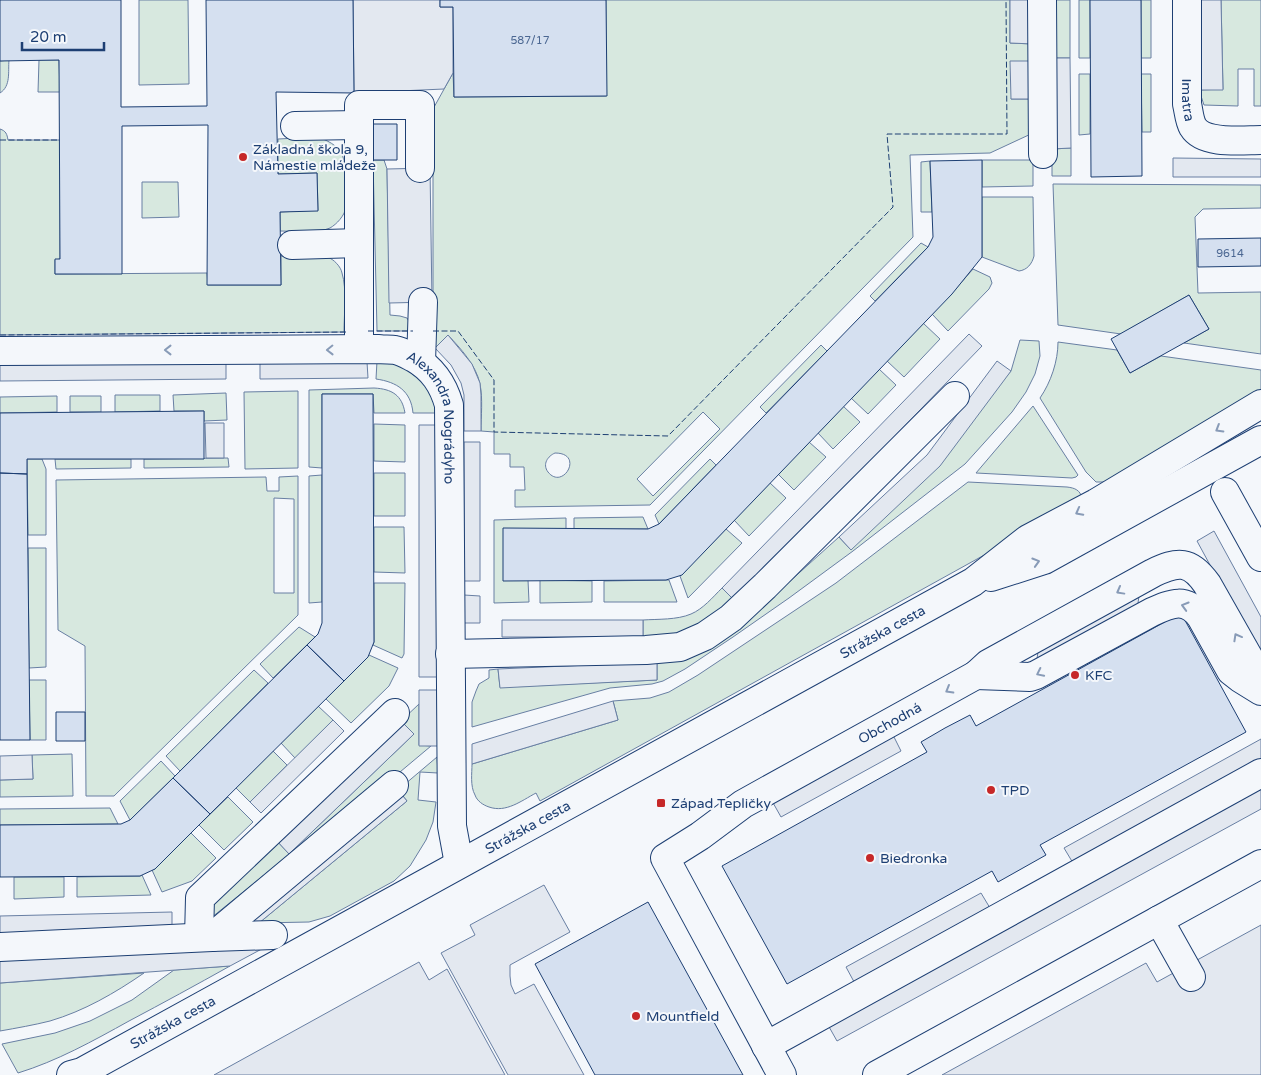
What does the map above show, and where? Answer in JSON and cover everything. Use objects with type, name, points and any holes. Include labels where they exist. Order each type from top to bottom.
[{"type":"street","points":[[1042,0],[1043,154]]},
{"type":"street","name":"Imatra","points":[[1187,0],[1187,104],[1194,129],[1203,136],[1216,140],[1261,140]]},
{"type":"street","points":[[369,349],[359,243],[359,105],[397,98],[420,105],[420,168]]},
{"type":"street","points":[[295,126],[359,125]]},
{"type":"street","points":[[292,245],[359,243]]},
{"type":"street","points":[[421,362],[423,302]]},
{"type":"street","name":"Alexandra Nográdyho","points":[[0,350],[396,350],[421,362],[434,373],[445,391],[449,405],[452,826],[459,864]]},
{"type":"street","points":[[450,654],[663,649],[680,647],[705,636],[731,618],[765,586],[955,396]]},
{"type":"street","name":"Strážska cesta","points":[[77,1074],[972,582],[1028,539],[1096,503],[1261,404]]},
{"type":"street","points":[[1225,492],[1252,445]]},
{"type":"street","name":"Strážska cesta","points":[[972,582],[1044,560],[1252,445]]},
{"type":"street","points":[[1183,484],[1225,492]]},
{"type":"street","points":[[1225,492],[1261,557]]},
{"type":"street","name":"Obchodná","points":[[782,1075],[665,858],[700,836],[743,804],[976,674],[988,664],[1166,567],[1177,565],[1191,566],[1201,575],[1261,680]]},
{"type":"street","points":[[976,674],[1030,677],[1036,675],[1152,612],[1176,603],[1187,605],[1195,610],[1201,617],[1231,671],[1261,691]]},
{"type":"street","points":[[206,937],[200,898],[395,713]]},
{"type":"street","points":[[766,1046],[1261,773]]},
{"type":"street","points":[[206,937],[394,785]]},
{"type":"street","points":[[877,1075],[1261,864]]},
{"type":"street","points":[[1159,920],[1191,977]]},
{"type":"street","points":[[0,947],[273,935]]},
{"type":"shaded area","points":[[139,0],[188,0],[189,84],[139,85]]},
{"type":"shaded area","points":[[353,0],[440,0],[440,7],[453,7],[453,73],[444,89],[354,93]]},
{"type":"shaded area","points":[[606,0],[1010,0],[1010,43],[1033,44],[1033,61],[1011,99],[1033,99],[1033,133],[990,153],[910,155],[913,237],[650,505],[515,507],[515,490],[525,490],[524,467],[510,467],[510,454],[494,454],[494,432],[481,431],[482,402],[480,384],[475,370],[467,358],[448,335],[435,348],[433,344],[433,109],[453,73],[454,97],[606,96]],"holes":[[[703,412],[720,429],[653,496],[637,479]],[[555,453],[564,455],[569,459],[568,470],[560,477],[554,477],[546,469],[548,458]]]},
{"type":"shaded area","points":[[1010,0],[1033,0],[1033,44],[1010,43]]},
{"type":"shaded area","points":[[1050,0],[1070,0],[1070,58],[1050,58]]},
{"type":"shaded area","points":[[1079,0],[1090,0],[1090,58],[1079,58]]},
{"type":"shaded area","points":[[1141,0],[1151,0],[1151,58],[1141,58]]},
{"type":"shaded area","points":[[1197,0],[1221,0],[1223,90],[1199,90]]},
{"type":"shaded area","points":[[1221,0],[1261,0],[1261,106],[1254,106],[1254,69],[1238,69],[1238,106],[1204,105],[1199,90],[1223,89]]},
{"type":"shaded area","points":[[1050,58],[1070,58],[1071,148],[1052,149]]},
{"type":"shaded area","points":[[9,60],[9,74],[6,87],[0,93],[0,61]]},
{"type":"shaded area","points":[[39,60],[59,60],[60,92],[38,92]]},
{"type":"shaded area","points":[[1010,61],[1033,61],[1033,99],[1011,99]]},
{"type":"shaded area","points":[[1079,74],[1090,74],[1090,134],[1079,135]]},
{"type":"shaded area","points":[[1141,74],[1151,74],[1151,132],[1142,132]]},
{"type":"shaded area","points":[[0,129],[6,133],[8,140],[60,140],[60,259],[55,260],[55,274],[207,273],[208,285],[281,285],[281,256],[310,255],[327,257],[337,264],[344,279],[344,332],[0,335]]},
{"type":"shaded area","points":[[317,137],[331,143],[342,154],[346,181],[347,203],[345,211],[335,224],[325,230],[312,232],[280,231],[280,212],[318,210],[317,173],[278,174],[278,139]]},
{"type":"shaded area","points":[[1071,148],[1071,176],[1052,176],[1052,149]]},
{"type":"shaded area","points":[[1173,158],[1261,159],[1261,177],[1173,177]]},
{"type":"shaded area","points":[[373,160],[384,160],[387,169],[390,315],[407,318],[411,325],[411,331],[377,331]]},
{"type":"shaded area","points":[[982,160],[1033,160],[1033,186],[982,187]]},
{"type":"shaded area","points":[[930,161],[932,212],[921,212],[921,162]]},
{"type":"shaded area","points":[[430,168],[432,302],[389,303],[387,169]]},
{"type":"shaded area","points":[[142,182],[178,182],[179,217],[142,218]]},
{"type":"shaded area","points":[[1053,184],[1261,185],[1261,208],[1203,209],[1195,217],[1198,293],[1261,292],[1261,354],[1184,343],[1209,329],[1189,295],[1121,334],[1058,325]]},
{"type":"shaded area","points":[[982,197],[1033,197],[1034,256],[1027,268],[1019,271],[982,257]]},
{"type":"shaded area","points":[[921,243],[928,247],[875,301],[870,296]]},
{"type":"shaded area","points":[[973,269],[990,277],[992,283],[989,289],[948,331],[932,314]]},
{"type":"shaded area","points":[[923,323],[940,339],[904,377],[887,361]]},
{"type":"shaded area","points":[[969,334],[982,346],[735,601],[722,588]]},
{"type":"shaded area","points":[[448,335],[472,364],[480,383],[481,431],[464,431],[464,395],[461,383],[451,365],[435,348]]},
{"type":"shaded area","points":[[1020,340],[1039,341],[1040,356],[1035,374],[1026,392],[1012,412],[965,464],[789,598],[685,669],[663,681],[652,684],[610,688],[472,727],[472,702],[479,684],[489,678],[489,670],[498,669],[500,687],[657,680],[657,662],[749,618],[839,537],[850,549],[1011,371]]},
{"type":"shaded area","points":[[1058,342],[1117,350],[1130,373],[1161,356],[1261,370],[1261,391],[1105,482],[1096,482],[1086,472],[1040,398],[1053,371],[1057,357]]},
{"type":"shaded area","points":[[821,345],[827,351],[766,413],[760,407]]},
{"type":"shaded area","points":[[377,361],[411,368],[434,393],[436,413],[413,413],[412,405],[402,389],[390,382],[376,379]]},
{"type":"shaded area","points":[[997,361],[1011,371],[940,466],[851,550],[839,537],[927,455]]},
{"type":"shaded area","points":[[367,362],[368,378],[260,379],[260,363]]},
{"type":"shaded area","points":[[226,363],[226,379],[0,381],[0,365]]},
{"type":"shaded area","points":[[879,369],[896,385],[868,414],[851,398]]},
{"type":"shaded area","points":[[374,388],[386,390],[399,397],[405,413],[374,413],[373,394],[322,394],[322,468],[309,467],[309,390]]},
{"type":"shaded area","points":[[298,391],[298,468],[245,469],[244,392]]},
{"type":"shaded area","points":[[226,393],[227,420],[204,421],[204,411],[174,411],[173,395]]},
{"type":"shaded area","points":[[115,395],[160,395],[160,411],[115,412]]},
{"type":"shaded area","points":[[57,396],[57,412],[0,413],[0,397]]},
{"type":"shaded area","points":[[70,396],[101,396],[101,412],[70,412]]},
{"type":"shaded area","points":[[843,406],[860,422],[833,449],[818,433]]},
{"type":"shaded area","points":[[1033,406],[1078,475],[1072,478],[976,473]]},
{"type":"shaded area","points":[[205,423],[224,423],[224,458],[206,458]]},
{"type":"shaded area","points":[[374,424],[405,425],[405,462],[374,461]]},
{"type":"shaded area","points":[[419,425],[437,425],[438,677],[419,677]]},
{"type":"shaded area","points":[[464,442],[480,442],[480,581],[464,581]]},
{"type":"shaded area","points":[[809,442],[826,457],[794,490],[778,474]]},
{"type":"shaded area","points":[[228,458],[229,467],[144,468],[144,459]]},
{"type":"shaded area","points":[[27,459],[42,459],[46,469],[46,535],[28,535]]},
{"type":"shaded area","points":[[55,459],[131,459],[131,468],[56,469]]},
{"type":"shaded area","points":[[710,459],[716,465],[659,524],[655,515]]},
{"type":"shaded area","points":[[374,473],[405,473],[405,516],[374,516]]},
{"type":"shaded area","points":[[322,475],[322,602],[309,603],[309,476]]},
{"type":"shaded area","points":[[298,476],[298,615],[114,796],[86,796],[85,646],[58,630],[56,480],[266,477],[267,491],[279,491],[279,477]],"holes":[[[274,498],[294,499],[294,593],[274,593]]]},
{"type":"shaded area","points":[[968,482],[1067,487],[1077,490],[1082,498],[1080,502],[540,801],[536,793],[513,805],[495,808],[485,805],[477,799],[472,788],[472,764],[618,720],[613,701],[650,698],[669,692],[698,675],[836,583]]},
{"type":"shaded area","points":[[770,483],[786,498],[749,536],[734,520]]},
{"type":"shaded area","points":[[643,517],[648,529],[574,529],[574,518]]},
{"type":"shaded area","points":[[566,518],[566,528],[528,580],[529,602],[494,603],[494,520]]},
{"type":"shaded area","points":[[374,527],[404,527],[405,573],[374,572]]},
{"type":"shaded area","points":[[726,529],[742,543],[688,598],[680,576]]},
{"type":"shaded area","points":[[1214,531],[1261,617],[1261,659],[1197,541]]},
{"type":"shaded area","points":[[28,548],[46,548],[46,667],[29,668]]},
{"type":"shaded area","points":[[540,580],[592,581],[592,602],[540,603]]},
{"type":"shaded area","points":[[669,580],[677,602],[604,602],[604,581]]},
{"type":"shaded area","points":[[374,583],[405,583],[404,654],[402,658],[373,645]]},
{"type":"shaded area","points":[[722,588],[735,601],[707,623],[676,634],[643,637],[643,620],[674,618],[691,614],[704,606]]},
{"type":"shaded area","points":[[1140,589],[1137,610],[1037,659],[1039,644]]},
{"type":"shaded area","points":[[464,595],[480,596],[480,623],[464,623]]},
{"type":"shaded area","points":[[502,620],[643,620],[643,637],[502,637]]},
{"type":"shaded area","points":[[299,627],[315,637],[273,678],[260,664]]},
{"type":"shaded area","points":[[369,655],[398,668],[389,686],[351,723],[326,699]]},
{"type":"shaded area","points":[[657,662],[657,680],[500,688],[498,669]]},
{"type":"shaded area","points":[[254,670],[268,683],[180,771],[166,756]]},
{"type":"shaded area","points":[[29,680],[46,680],[46,740],[30,740]]},
{"type":"shaded area","points":[[419,690],[437,690],[438,746],[419,746]]},
{"type":"shaded area","points":[[613,701],[618,720],[472,764],[472,744]]},
{"type":"shaded area","points":[[419,704],[419,745],[431,746],[289,865],[284,859],[206,922],[208,906],[277,841],[289,854],[414,734],[401,721]]},
{"type":"shaded area","points":[[318,706],[333,720],[295,758],[281,743]]},
{"type":"shaded area","points":[[333,720],[344,731],[261,813],[250,802]]},
{"type":"shaded area","points":[[401,721],[414,734],[289,854],[277,841]]},
{"type":"shaded area","points":[[893,735],[901,751],[781,817],[772,801]]},
{"type":"shaded area","points":[[1261,739],[1261,809],[837,1041],[828,1025],[866,1004],[846,967],[981,893],[990,908],[1073,863],[1064,848]]},
{"type":"shaded area","points":[[273,751],[287,765],[250,802],[236,788]]},
{"type":"shaded area","points":[[72,754],[73,796],[0,797],[0,780],[33,779],[32,755]]},
{"type":"shaded area","points":[[32,755],[33,779],[0,780],[0,756]]},
{"type":"shaded area","points":[[437,757],[438,773],[420,772],[418,800],[436,802],[433,822],[426,840],[410,866],[394,881],[330,916],[309,922],[259,923],[407,801],[398,790]]},
{"type":"shaded area","points":[[161,761],[175,776],[130,820],[120,801]]},
{"type":"shaded area","points":[[398,790],[407,801],[259,923],[236,923]]},
{"type":"shaded area","points":[[228,797],[253,822],[224,850],[199,825]]},
{"type":"shaded area","points":[[110,808],[118,824],[0,825],[0,809]]},
{"type":"shaded area","points":[[191,833],[216,858],[192,881],[162,892],[152,870]]},
{"type":"shaded area","points":[[142,875],[151,895],[77,897],[77,877]]},
{"type":"shaded area","points":[[14,877],[64,877],[64,897],[14,899]]},
{"type":"shaded area","points":[[544,885],[570,932],[510,965],[511,985],[515,994],[534,984],[584,1075],[508,1075],[441,953],[475,935],[470,925]]},
{"type":"shaded area","points":[[172,912],[172,930],[0,934],[0,916]]},
{"type":"shaded area","points":[[1261,925],[1261,1075],[942,1075],[1146,963],[1157,982]]},
{"type":"shaded area","points":[[271,944],[230,966],[0,983],[0,960]]},
{"type":"shaded area","points":[[419,962],[429,980],[447,969],[505,1075],[214,1075]]},
{"type":"shaded area","points":[[230,966],[61,1057],[18,1073],[2,1044],[55,1033],[90,1021],[132,1000],[174,970]]},
{"type":"shaded area","points":[[144,973],[87,1007],[75,1012],[50,1021],[0,1031],[0,983]]},
{"type":"building","name":"Základná škola 9, Námestie mládeže","points":[[0,0],[121,0],[121,107],[207,106],[206,0],[353,0],[354,93],[276,92],[278,174],[317,173],[318,211],[280,212],[281,285],[207,285],[208,125],[122,126],[122,274],[55,274],[55,259],[60,259],[59,60],[0,61]]},
{"type":"building","points":[[440,0],[606,0],[607,96],[454,97],[453,7],[440,7]]},
{"type":"building","points":[[1090,0],[1141,0],[1142,176],[1091,177]]},
{"type":"building","points":[[373,124],[397,124],[397,160],[373,160]]},
{"type":"building","points":[[982,160],[982,257],[952,294],[682,575],[666,580],[503,581],[503,528],[648,529],[659,524],[928,247],[933,237],[930,161]]},
{"type":"building","points":[[1261,238],[1261,266],[1198,267],[1198,239]]},
{"type":"building","points":[[1189,295],[1209,329],[1130,373],[1111,339]]},
{"type":"building","points":[[322,394],[373,394],[374,642],[368,657],[344,681],[307,645],[318,634],[322,623]]},
{"type":"building","points":[[204,411],[204,459],[27,459],[27,474],[0,473],[0,413]]},
{"type":"building","points":[[0,473],[27,474],[30,740],[0,740]]},
{"type":"building","points":[[1181,613],[1246,732],[1040,845],[1046,855],[998,882],[992,871],[787,984],[722,866],[927,752],[921,742],[945,728],[970,715],[976,726]]},
{"type":"building","points":[[307,645],[344,681],[210,814],[173,778]]},
{"type":"building","points":[[56,712],[85,712],[85,741],[56,741]]},
{"type":"building","points":[[173,778],[210,814],[155,869],[140,876],[0,877],[0,825],[121,824],[130,820]]},
{"type":"building","name":"Mountfield","points":[[648,902],[743,1075],[595,1075],[535,964]]},
{"type":"fence","points":[[433,331],[458,331],[494,380],[494,432],[668,436],[893,207],[887,134],[1007,134],[1006,0]]},
{"type":"fence","points":[[0,140],[60,140]]},
{"type":"fence","points":[[368,331],[413,331]]},
{"type":"fence","points":[[0,335],[348,332]]},
{"type":"place","name":"Základná škola 9, Námestie mládeže","points":[[243,157]]},
{"type":"place","name":"KFC","points":[[1075,675]]},
{"type":"place","name":"TPD","points":[[991,790]]},
{"type":"place","name":"Západ Tepličky","points":[[661,803]]},
{"type":"place","name":"Biedronka","points":[[870,858]]},
{"type":"place","name":"Mountfield","points":[[636,1016]]}]
